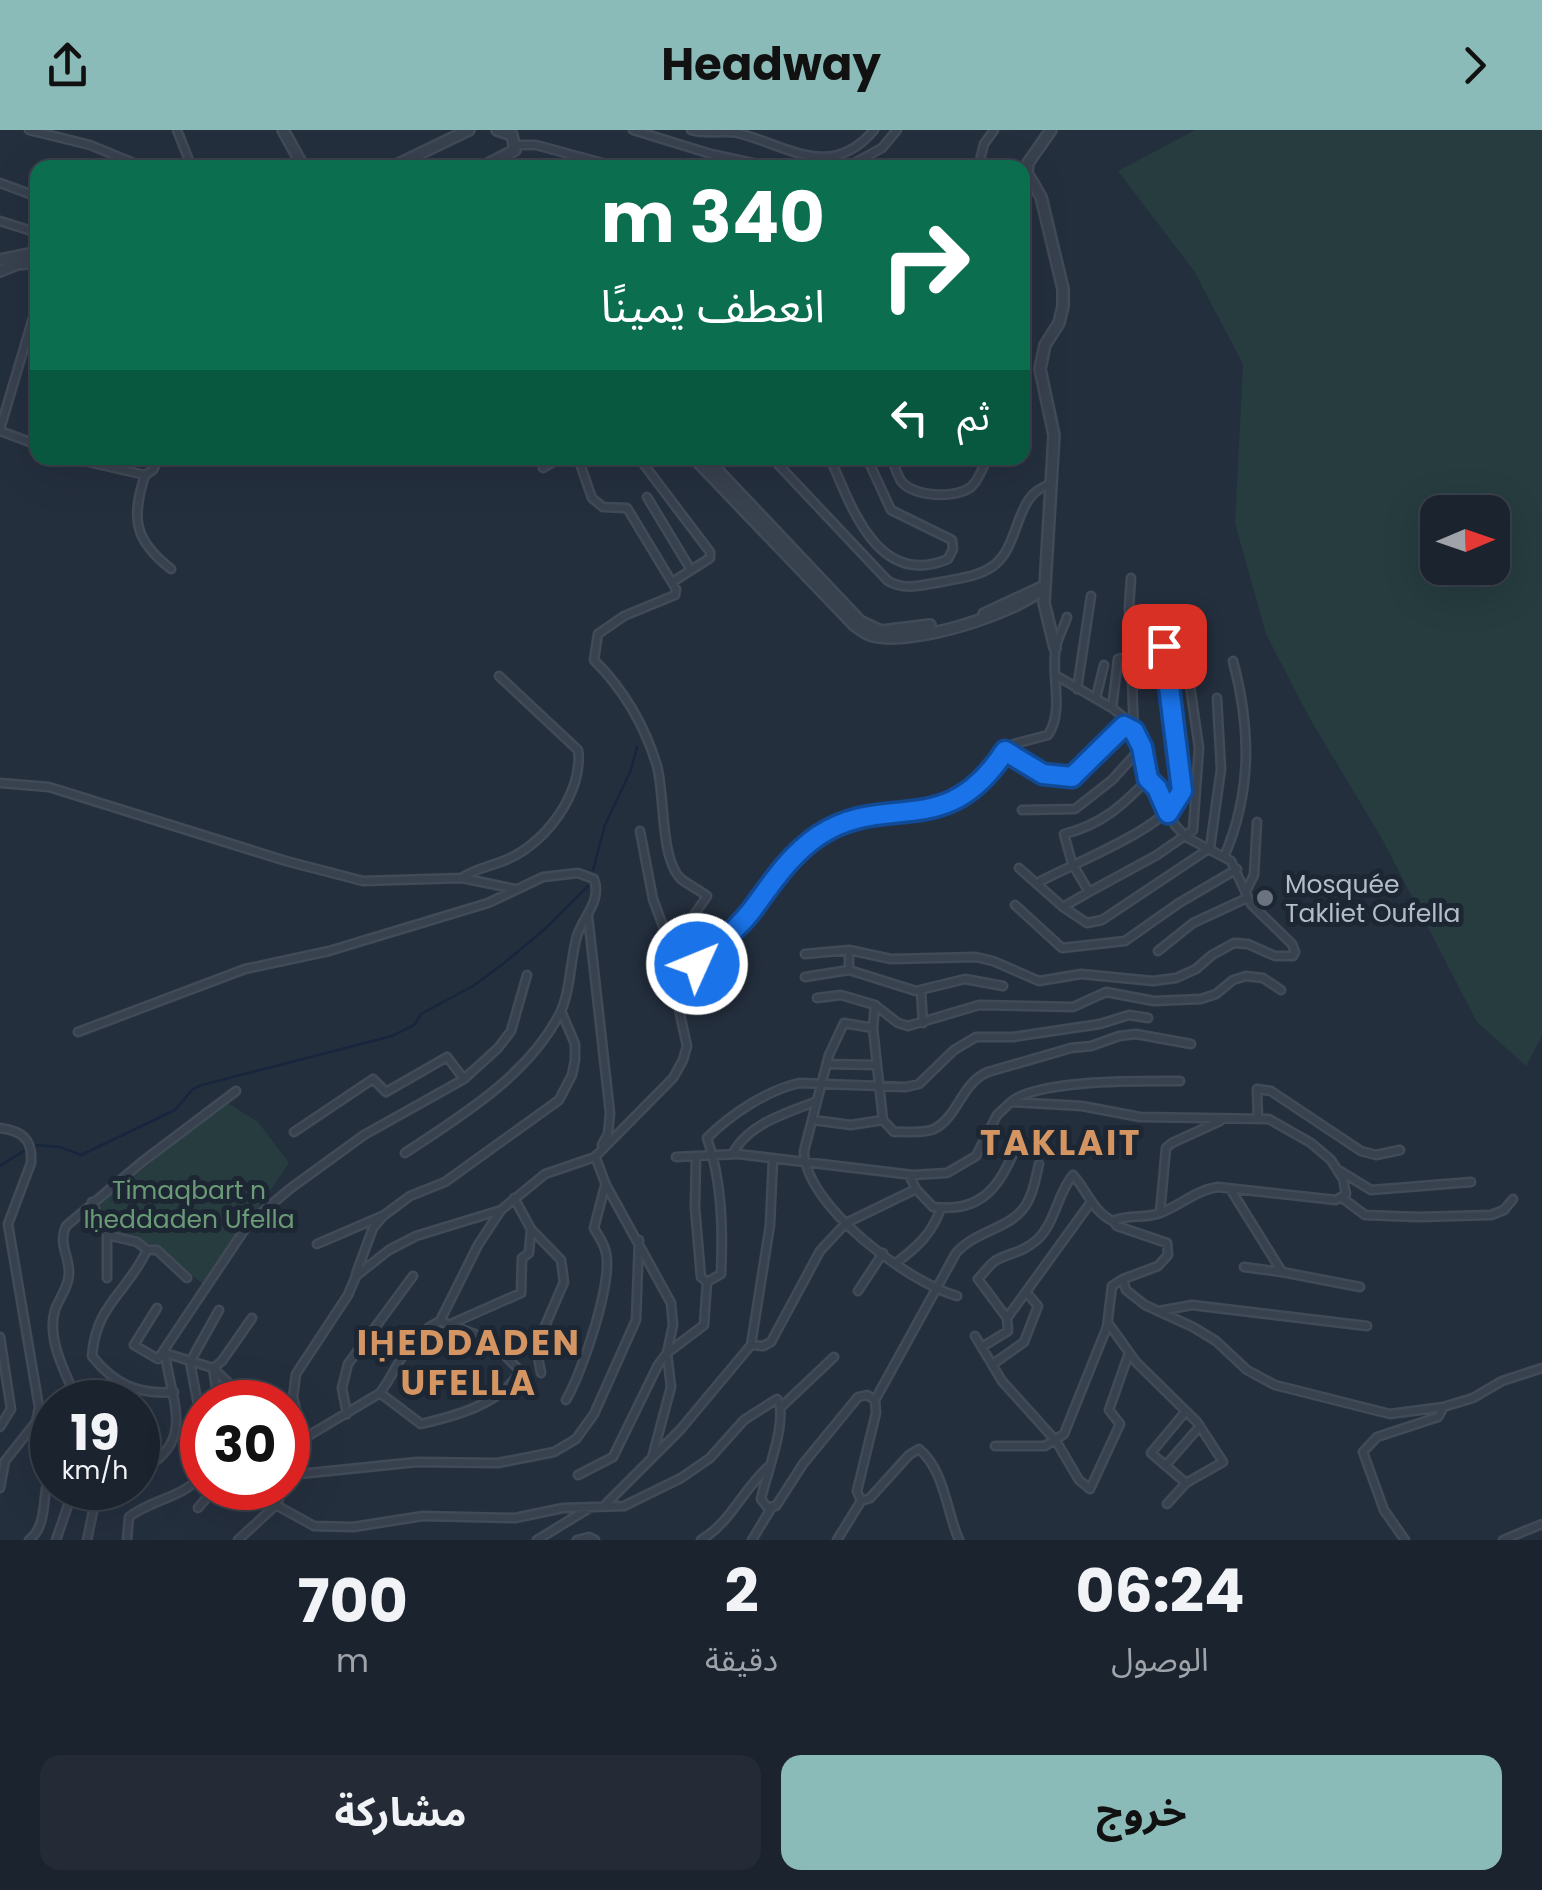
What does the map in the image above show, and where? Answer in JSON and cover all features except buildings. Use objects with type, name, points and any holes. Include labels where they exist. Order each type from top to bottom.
[{"type":"street","points":[[29,130],[90,145],[127,160]]},
{"type":"street","points":[[177,130],[189,160]]},
{"type":"street","points":[[284,130],[300,160]]},
{"type":"street","points":[[407,160],[469,130]]},
{"type":"street","points":[[497,130],[512,135],[516,145],[512,154],[498,160]]},
{"type":"street","points":[[633,130],[719,160]]},
{"type":"street","points":[[691,130],[711,134],[732,132],[819,158],[848,152],[864,143],[874,130]]},
{"type":"street","points":[[860,160],[882,148],[897,130]]},
{"type":"street","points":[[980,160],[984,144],[994,130]]},
{"type":"street","points":[[1030,160],[1050,130]]},
{"type":"street","points":[[516,145],[536,145],[591,160]]},
{"type":"street","points":[[1030,178],[1041,196],[1064,306],[1045,346],[1040,369],[1054,435],[1045,617],[1056,648]]},
{"type":"street","points":[[0,183],[30,193]]},
{"type":"street","points":[[0,221],[30,230]]},
{"type":"street","points":[[0,260],[30,254]]},
{"type":"street","points":[[0,271],[30,263]]},
{"type":"street","points":[[30,328],[0,430],[30,441]]},
{"type":"street","points":[[102,465],[146,475]]},
{"type":"street","points":[[156,465],[146,475],[138,498],[138,534],[148,551],[171,568]]},
{"type":"street","points":[[543,468],[548,465]]},
{"type":"street","points":[[580,465],[592,498],[603,507],[628,508],[674,582],[675,595],[624,616],[598,634],[593,650],[594,660],[620,689],[641,724],[657,767],[669,857],[678,877],[707,896],[676,940]]},
{"type":"street","points":[[644,465],[710,552],[710,558],[674,582]]},
{"type":"street","points":[[701,465],[853,624],[872,636],[914,635],[994,618],[1035,596],[1045,586]]},
{"type":"street","points":[[713,465],[840,601],[873,630],[898,631],[992,612],[1036,587],[1045,586]]},
{"type":"street","points":[[779,465],[888,581],[906,588],[970,576],[993,566],[1009,548],[1029,497],[1049,485]]},
{"type":"street","points":[[833,465],[865,532],[882,551],[920,566],[948,559],[952,540],[891,510],[870,465]]},
{"type":"street","points":[[895,465],[904,484],[914,491],[939,494],[967,489],[983,465]]},
{"type":"street","points":[[647,497],[691,570]]},
{"type":"street","points":[[1005,751],[1043,774],[1072,777],[1130,727],[1135,705],[1131,578]]},
{"type":"street","points":[[1077,689],[1091,596]]},
{"type":"street","points":[[1062,908],[1193,830],[1199,748],[1180,616]]},
{"type":"street","points":[[310,1435],[380,1393],[394,1374],[402,1352],[416,1336],[440,1321],[478,1245],[501,1210],[545,1174],[595,1157],[673,1078],[687,1046],[678,1004],[691,970],[750,914],[793,856],[819,836],[858,818],[948,805],[979,785],[1014,744],[1039,740],[1053,728],[1056,648],[1067,617]]},
{"type":"street","points":[[1037,883],[1168,813],[1182,791],[1164,646]]},
{"type":"street","points":[[1112,708],[1118,660],[1131,656]]},
{"type":"street","points":[[1224,857],[1242,804],[1247,740],[1245,704],[1233,660]]},
{"type":"street","points":[[1096,698],[1104,664]]},
{"type":"street","points":[[805,954],[849,950],[890,959],[976,957],[993,960],[1039,981],[1097,974],[1138,980],[1176,978],[1234,944],[1248,944],[1276,956],[1293,956],[1292,944],[1264,919],[1246,895],[1237,869],[1224,857],[1186,836],[1168,813],[1157,788],[1148,779],[1142,747],[1130,727],[1112,708],[1055,675]]},
{"type":"street","points":[[462,878],[477,868],[511,858],[526,847],[560,813],[580,766],[578,750],[499,676]]},
{"type":"street","points":[[1019,868],[1062,908],[1087,923],[1102,920],[1210,848],[1220,770],[1217,698]]},
{"type":"street","points":[[1022,810],[1074,809],[1112,780],[1142,747]]},
{"type":"street","points":[[1089,892],[1072,863],[1064,834],[1100,822],[1120,809],[1148,779]]},
{"type":"street","points":[[0,782],[48,787],[363,881],[462,878],[516,889]]},
{"type":"street","points":[[1158,951],[1193,923],[1246,895],[1254,879],[1257,822]]},
{"type":"street","points":[[640,831],[660,923],[667,937],[676,940],[697,964]]},
{"type":"street","points":[[1016,906],[1062,948],[1125,941],[1178,903],[1237,869]]},
{"type":"street","points":[[78,1032],[246,969],[329,951],[488,903],[543,877],[586,875],[594,879],[597,895],[578,932],[561,1011],[531,1054],[481,1102],[405,1153]]},
{"type":"street","points":[[588,915],[610,1113],[608,1134],[595,1157]]},
{"type":"street","points":[[849,950],[849,970]]},
{"type":"street","points":[[805,976],[849,970],[921,991],[965,979],[1002,986]]},
{"type":"street","points":[[156,1308],[134,1344],[158,1360],[249,1223],[290,1188],[364,1136],[464,1079],[510,1031],[527,976]]},
{"type":"street","points":[[817,998],[842,995],[875,1005],[908,1026],[979,1005],[1073,1007],[1106,992],[1154,1001],[1210,998],[1233,980],[1246,976],[1263,978],[1281,990]]},
{"type":"street","points":[[921,991],[923,1023]]},
{"type":"street","points":[[875,1005],[875,1065],[883,1120],[894,1132],[931,1130],[940,1124],[977,1076],[1120,1036],[1136,1034],[1191,1044]]},
{"type":"street","points":[[317,1244],[383,1216],[410,1196],[445,1182],[560,1100],[575,1060],[574,1044],[561,1011]]},
{"type":"street","points":[[707,1282],[722,1274],[722,1246],[713,1155],[707,1138],[736,1113],[783,1087],[799,1083],[906,1087],[919,1084],[954,1050],[976,1037],[1014,1037],[1100,1024],[1129,1015],[1148,1018]]},
{"type":"street","points":[[873,1028],[844,1023],[827,1064],[804,1162],[816,1189],[846,1223],[936,1290],[956,1296]]},
{"type":"street","points":[[294,1132],[373,1079],[386,1092],[447,1057],[464,1079]]},
{"type":"street","points":[[827,1064],[875,1065]]},
{"type":"street","points":[[676,1156],[732,1154],[909,1174],[948,1173],[976,1156],[997,1115],[1021,1094],[1062,1086],[1180,1081]]},
{"type":"street","points":[[1258,1119],[1256,1089],[1271,1091],[1360,1151],[1376,1155],[1400,1150]]},
{"type":"street","points":[[69,1380],[55,1338],[54,1317],[69,1273],[62,1234],[66,1226],[236,1091]]},
{"type":"street","points":[[732,1154],[739,1142],[768,1120],[818,1100]]},
{"type":"street","points":[[1011,1102],[1082,1106],[1140,1117],[1269,1119],[1311,1143],[1335,1167],[1346,1194],[1336,1200],[1203,1189],[1160,1213],[1113,1221]]},
{"type":"street","points":[[813,1120],[851,1125],[883,1120]]},
{"type":"street","points":[[1160,1213],[1166,1148],[1222,1121]]},
{"type":"street","points":[[0,1128],[19,1130],[28,1139],[32,1153],[8,1224],[39,1407],[32,1429],[12,1448],[5,1461],[0,1488]]},
{"type":"street","points":[[909,1174],[916,1189],[933,1207],[972,1204],[990,1193],[1006,1170],[1021,1136]]},
{"type":"street","points":[[696,1156],[695,1208],[701,1277],[707,1282]]},
{"type":"street","points":[[595,1157],[671,1303],[671,1387],[652,1458]]},
{"type":"street","points":[[603,1507],[680,1430],[751,1345],[770,1225],[773,1160]]},
{"type":"street","points":[[861,1501],[857,1492],[876,1413],[875,1400],[945,1269],[969,1238],[1018,1214],[1028,1203],[1039,1164]]},
{"type":"street","points":[[1335,1167],[1371,1190],[1471,1182]]},
{"type":"street","points":[[982,1347],[1008,1331],[1007,1318],[978,1279],[994,1262],[1014,1256],[1040,1237],[1073,1175],[1104,1217],[1126,1230],[1167,1244],[1168,1254],[1158,1266],[1112,1286],[1108,1323],[1064,1434],[1045,1446],[995,1446]]},
{"type":"street","points":[[566,1400],[577,1381],[599,1305],[606,1251],[594,1228],[606,1184]]},
{"type":"street","points":[[751,1345],[771,1342],[820,1251],[846,1223],[916,1189]]},
{"type":"street","points":[[1230,1189],[1282,1272]]},
{"type":"street","points":[[1341,1197],[1364,1215],[1418,1216],[1490,1215],[1504,1210],[1513,1200]]},
{"type":"street","points":[[514,1198],[531,1229],[561,1260],[564,1282],[536,1347],[541,1373]]},
{"type":"street","points":[[92,1202],[107,1234],[107,1278]]},
{"type":"street","points":[[1007,1318],[1091,1202]]},
{"type":"street","points":[[896,1263],[919,1246],[935,1225],[941,1208]]},
{"type":"street","points":[[356,1276],[388,1250],[416,1236],[501,1210]]},
{"type":"street","points":[[295,1380],[348,1295],[373,1228],[383,1216]]},
{"type":"street","points":[[452,1323],[521,1293],[522,1258],[529,1253],[531,1229]]},
{"type":"street","points":[[107,1234],[137,1242],[147,1250],[157,1250],[187,1278]]},
{"type":"street","points":[[310,1475],[416,1462],[498,1463],[554,1452],[576,1439],[610,1381],[636,1320],[638,1239]]},
{"type":"street","points":[[147,1250],[102,1314],[92,1356],[107,1374],[138,1391],[174,1392]]},
{"type":"street","points":[[858,1291],[883,1253]]},
{"type":"street","points":[[1244,1267],[1360,1287]]},
{"type":"street","points":[[347,1414],[342,1388],[348,1364],[413,1276]]},
{"type":"street","points":[[1124,1280],[1126,1290],[1216,1341],[1247,1370],[1275,1385],[1390,1414],[1444,1407],[1542,1368]]},
{"type":"street","points":[[578,1475],[612,1457],[658,1365],[704,1325],[707,1282]]},
{"type":"street","points":[[993,1364],[1024,1342],[1038,1306],[1026,1292]]},
{"type":"street","points":[[1158,1311],[1192,1305],[1367,1326]]},
{"type":"street","points":[[193,1380],[190,1362],[218,1310]]},
{"type":"street","points":[[213,1368],[252,1318]]},
{"type":"street","points":[[380,1393],[421,1424],[465,1413],[518,1376],[520,1371],[490,1340],[440,1321]]},
{"type":"street","points":[[1108,1323],[1129,1353],[1200,1426],[1223,1462],[1186,1483],[1167,1504]]},
{"type":"street","points":[[0,1336],[11,1409],[0,1427]]},
{"type":"street","points":[[975,1336],[1002,1381],[1056,1441],[1079,1480],[1090,1489],[1120,1424],[1108,1410],[1129,1353]]},
{"type":"street","points":[[165,1353],[213,1368],[226,1380]]},
{"type":"street","points":[[160,1457],[170,1447],[178,1413],[165,1353]]},
{"type":"street","points":[[782,1406],[834,1357]]},
{"type":"street","points":[[213,1368],[215,1380]]},
{"type":"street","points":[[285,1510],[314,1526],[352,1527],[423,1516],[515,1518],[563,1508],[624,1506],[681,1478],[710,1458],[744,1420],[777,1399],[782,1406],[781,1422],[761,1499],[767,1507],[776,1506],[803,1464],[858,1397],[867,1395],[875,1400]]},
{"type":"street","points":[[1405,1540],[1384,1510],[1363,1452],[1378,1437],[1438,1417],[1444,1407]]},
{"type":"street","points":[[1186,1412],[1151,1453],[1186,1483]]},
{"type":"street","points":[[1166,1465],[1200,1426]]},
{"type":"street","points":[[837,1540],[861,1501],[870,1498],[918,1450],[929,1458],[937,1473],[959,1540]]},
{"type":"street","points":[[700,1540],[720,1528],[752,1482],[768,1467]]},
{"type":"street","points":[[127,1540],[128,1517],[180,1493]]},
{"type":"street","points":[[752,1540],[772,1506]]},
{"type":"street","points":[[537,1540],[592,1507]]},
{"type":"street","points":[[29,1540],[41,1525],[42,1510]]},
{"type":"street","points":[[56,1540],[66,1510]]},
{"type":"street","points":[[87,1540],[93,1510]]},
{"type":"street","points":[[238,1540],[271,1510]]},
{"type":"street","points":[[1503,1540],[1542,1524]]},
{"type":"street","points":[[577,1540],[595,1540]]},
{"type":"green space","points":[[1195,130],[1542,130],[1542,1036],[1526,1066],[1477,1022],[1381,837],[1310,719],[1266,634],[1235,523],[1243,364],[1194,271],[1118,171]]},
{"type":"green space","name":"Timaqbart n Iḥeddaden Ufella","points":[[226,1102],[258,1122],[289,1163],[205,1285],[138,1238],[106,1231],[98,1205]]},
{"type":"waterway","points":[[593,870],[605,825],[631,770],[637,747]]},
{"type":"waterway","points":[[36,1145],[60,1147],[81,1155],[175,1110],[193,1089],[202,1085],[392,1036],[503,964],[588,886]]},
{"type":"waterway","points":[[0,1166],[27,1149]]},
{"type":"place","name":"Mosquée Takliet Oufella","points":[[1265,898]]},
{"type":"district","name":"TAKLAIT","points":[[1061,1143]]},
{"type":"district","name":"IḤEDDADEN UFELLA","points":[[469,1363]]},
{"type":"route","points":[[697,964],[750,914],[793,856],[819,836],[858,818],[948,805],[979,785],[1005,751],[1043,774],[1072,777],[1124,726],[1134,731],[1142,747],[1148,779],[1157,788],[1168,813],[1182,791],[1164,646]]}]
